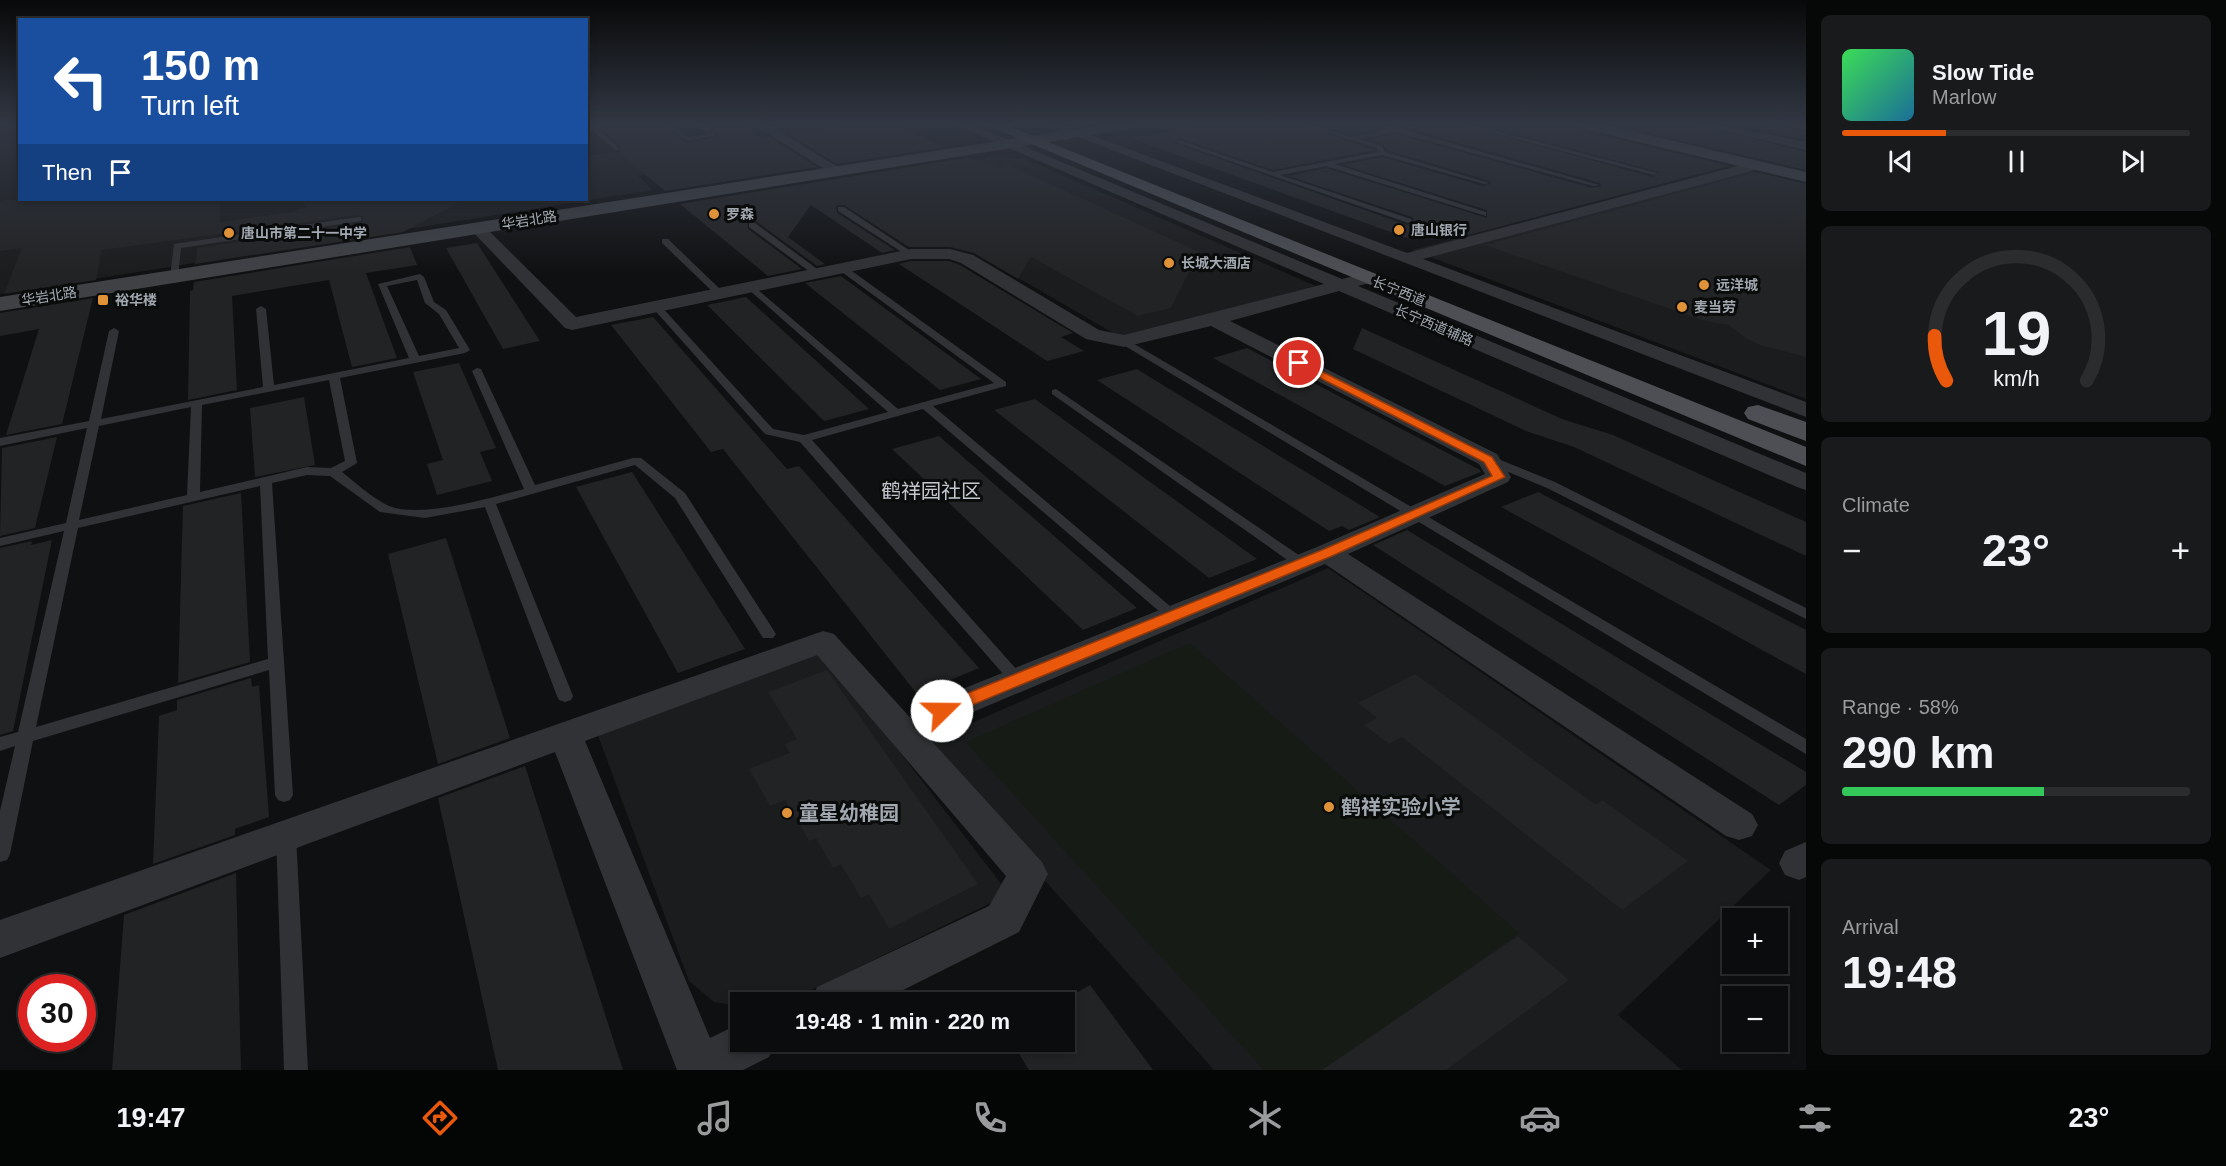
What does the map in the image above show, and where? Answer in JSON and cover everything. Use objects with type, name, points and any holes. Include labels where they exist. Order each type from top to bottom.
[{"type":"main road","name":"长宁西道","points":[[1136,175],[1368,278],[1806,457]]},
{"type":"main road","name":"长宁西道","points":[[1149,175],[1806,432]]},
{"type":"street","name":"华岩北路","points":[[0,304],[820,175]]},
{"type":"street","name":"长宁西道辅路","points":[[1079,175],[1806,482]]},
{"type":"street","points":[[1184,175],[1806,410]]},
{"type":"street","points":[[1405,259],[1721,175]]},
{"type":"street","points":[[478,229],[572,324],[911,254],[931,253],[967,259],[1094,335],[1124,341],[1215,320],[1368,278]]},
{"type":"street","points":[[942,711],[1314,558],[1499,477],[1488,459],[1215,320]]},
{"type":"street","points":[[1314,558],[1739,825]]},
{"type":"street","points":[[0,939],[286,835],[565,715],[823,641],[1028,874],[1004,919],[854,992]]},
{"type":"street","points":[[565,715],[699,1067],[730,1052]]},
{"type":"lane","points":[[1275,175],[1408,221]]},
{"type":"lane","points":[[1360,175],[1483,214]]},
{"type":"lane","points":[[1458,175],[1486,183]]},
{"type":"lane","points":[[1558,175],[1595,185]]},
{"type":"lane","points":[[842,209],[911,254]]},
{"type":"lane","points":[[174,277],[177,246],[358,219]]},
{"type":"lane","points":[[752,225],[816,273]]},
{"type":"lane","points":[[665,241],[719,293]]},
{"type":"lane","points":[[656,306],[769,432],[804,439],[1002,384],[842,268]]},
{"type":"lane","points":[[0,442],[465,350],[443,312],[430,303],[420,277],[382,284],[415,359]]},
{"type":"lane","points":[[751,286],[896,413]]},
{"type":"lane","points":[[261,309],[269,388]]},
{"type":"lane","points":[[0,854],[114,331]]},
{"type":"lane","points":[[1124,341],[1806,747]]},
{"type":"lane","points":[[477,371],[531,490]]},
{"type":"lane","points":[[0,542],[307,471],[333,471],[351,463],[334,376]]},
{"type":"lane","points":[[1056,392],[1314,558]]},
{"type":"lane","points":[[193,496],[197,403]]},
{"type":"lane","points":[[925,405],[1172,615]]},
{"type":"lane","points":[[804,439],[1018,681]]},
{"type":"lane","points":[[1488,459],[1551,485],[1806,614]]},
{"type":"lane","points":[[333,471],[385,508],[425,514],[489,502],[637,461],[680,496],[768,634]]},
{"type":"lane","points":[[266,480],[284,795]]},
{"type":"lane","points":[[489,502],[565,715]]},
{"type":"lane","points":[[0,744],[277,662]]},
{"type":"lane","points":[[286,835],[296,1070]]},
{"type":"shaded area","points":[[0,175],[18,175],[18,201],[584,201],[0,294]]},
{"type":"shaded area","points":[[588,175],[645,175],[638,176],[653,190],[588,200]]},
{"type":"shaded area","points":[[902,175],[1062,175],[1316,286],[1120,337],[963,246]]},
{"type":"shaded area","name":"远洋城","points":[[1710,175],[1767,175],[1806,184],[1806,399],[1412,250]]},
{"type":"shaded area","name":"鹤祥实验小学","points":[[1328,568],[1771,870],[1731,908],[1722,908],[1722,916],[1618,1015],[1682,1070],[1214,1070],[923,744]]},
{"type":"shaded area","points":[[1190,643],[1519,933],[1324,1070],[1264,1070],[966,742]]},
{"type":"shaded area","name":"童星幼稚园","points":[[822,651],[1009,894],[807,992],[730,992],[730,1004],[714,1002],[689,981],[597,733]]},
{"type":"building","points":[[646,175],[767,175],[665,191]]},
{"type":"building","points":[[861,175],[1031,175],[1199,252],[1171,308],[1138,316],[1031,257],[1018,279],[974,253],[950,247],[909,247],[844,205],[836,205],[837,213],[895,250],[882,253],[811,205],[788,237],[825,264],[817,266],[756,221],[747,221],[748,229],[802,269],[768,276],[680,204]]},
{"type":"building","points":[[1232,175],[1265,175],[1407,225],[1414,222],[1412,217],[1289,176],[1348,175],[1487,218],[1487,210],[1375,175],[1444,175],[1483,186],[1491,184],[1490,181],[1470,175],[1545,175],[1592,188],[1601,186],[1600,183],[1572,175],[1645,175],[1653,177],[1655,175],[1695,175],[1461,237],[1441,230],[1407,238]]},
{"type":"building","name":"远洋城","points":[[1745,175],[1768,175],[1806,184],[1806,357],[1760,345],[1745,338],[1729,325],[1705,321],[1485,245]]},
{"type":"building","points":[[7,200],[220,201],[220,222],[298,211],[298,209],[305,208],[303,201],[462,201],[403,232],[195,264],[197,248],[361,223],[363,217],[358,215],[102,250],[96,280],[4,294],[22,248],[0,251],[0,202]]},
{"type":"building","points":[[477,243],[540,341],[503,349],[446,248]]},
{"type":"building","points":[[410,247],[417,265],[366,273],[397,358],[352,367],[329,280],[232,296],[237,390],[188,400],[190,291],[193,290],[194,282]]},
{"type":"building","points":[[911,261],[949,261],[960,265],[1073,333],[1061,337],[1084,351],[1047,361],[899,264]]},
{"type":"building","points":[[841,276],[981,379],[940,390],[805,283]]},
{"type":"building","points":[[746,297],[869,409],[824,421],[707,305]]},
{"type":"building","points":[[93,298],[62,424],[6,435],[39,329],[0,336],[0,313]]},
{"type":"building","points":[[653,317],[787,469],[799,466],[979,668],[917,694],[723,449],[711,452],[611,325]]},
{"type":"building","points":[[1362,328],[1562,419],[1613,435],[1806,522],[1806,556],[1574,447],[1526,431],[1353,349]]},
{"type":"building","points":[[1247,348],[1481,472],[1445,486],[1213,358]]},
{"type":"building","points":[[459,363],[496,448],[480,452],[492,481],[437,495],[427,464],[443,460],[413,372]]},
{"type":"building","points":[[1137,369],[1380,517],[1349,530],[1342,526],[1329,531],[1097,380]]},
{"type":"building","points":[[304,397],[315,465],[255,477],[250,408]]},
{"type":"building","points":[[1035,399],[1257,559],[1209,578],[994,410]]},
{"type":"building","points":[[939,436],[1137,608],[1083,630],[892,449]]},
{"type":"building","points":[[57,437],[35,528],[0,536],[2,448]]},
{"type":"building","points":[[632,472],[745,649],[678,673],[576,487]]},
{"type":"building","points":[[1538,492],[1806,630],[1806,674],[1501,507]]},
{"type":"building","points":[[241,493],[250,662],[178,683],[183,506]]},
{"type":"building","points":[[1407,530],[1806,772],[1806,785],[1779,805],[1373,545]]},
{"type":"building","points":[[446,538],[510,738],[438,764],[388,554]]},
{"type":"building","points":[[52,540],[13,731],[0,735],[0,548],[32,541],[31,545]]},
{"type":"building","points":[[827,670],[978,884],[889,929],[869,894],[861,898],[841,864],[833,868],[816,838],[809,841],[785,800],[770,806],[749,769],[790,753],[785,744],[797,739],[768,692]]},
{"type":"building","points":[[1415,674],[1596,805],[1602,800],[1688,861],[1622,910],[1402,737],[1389,744],[1364,725],[1377,718],[1358,703]]},
{"type":"building","points":[[251,678],[252,687],[259,685],[269,817],[235,829],[235,835],[153,864],[159,716],[177,710],[177,700]]},
{"type":"building","points":[[525,766],[623,1070],[498,1070],[438,798]]},
{"type":"building","points":[[236,873],[241,1070],[112,1070],[124,915]]},
{"type":"building","points":[[1518,936],[1569,980],[1446,1070],[1322,1070]]},
{"type":"building","points":[[1090,985],[1153,1070],[1029,1070],[1018,1052],[1075,1052],[1075,994]]},
{"type":"place","name":"罗森","points":[[714,214]]},
{"type":"place","name":"唐山银行","points":[[1399,230]]},
{"type":"place","name":"唐山市第二十一中学","points":[[229,233]]},
{"type":"place","name":"长城大酒店","points":[[1169,263]]},
{"type":"place","name":"远洋城","points":[[1704,285]]},
{"type":"place","name":"裕华楼","points":[[103,300]]},
{"type":"place","name":"麦当劳","points":[[1682,307]]},
{"type":"place","name":"鹤祥实验小学","points":[[1329,807]]},
{"type":"place","name":"童星幼稚园","points":[[787,813]]},
{"type":"district","name":"鹤祥园社区","points":[[931,491]]},
{"type":"route","points":[[942,711],[1327,553],[1499,477],[1488,459],[1299,363]]}]
